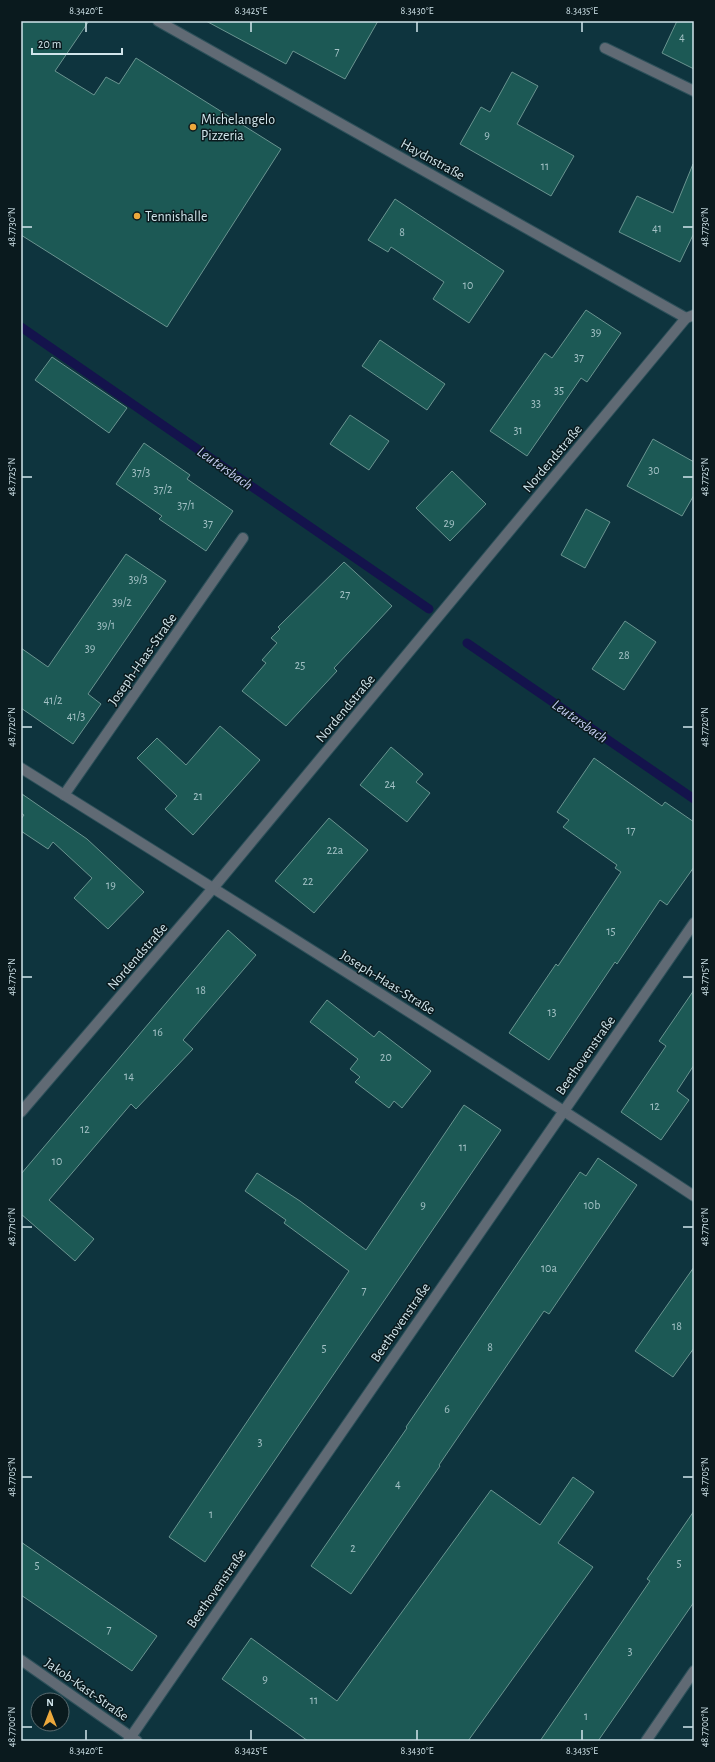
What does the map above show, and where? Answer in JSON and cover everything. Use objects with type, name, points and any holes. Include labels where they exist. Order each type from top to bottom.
[{"type":"street","name":"Haydnstraße","points":[[158,21],[690,317]]},
{"type":"street","points":[[605,48],[694,91]]},
{"type":"street","name":"Nordendstraße","points":[[21,1112],[214,887],[690,317]]},
{"type":"street","name":"Joseph-Haas-Straße","points":[[64,795],[243,538]]},
{"type":"street","name":"Joseph-Haas-Straße","points":[[21,768],[214,887],[563,1110],[694,1196]]},
{"type":"street","name":"Beethovenstraße","points":[[132,1740],[563,1110],[694,923]]},
{"type":"street","name":"Jakob-Kast-Straße","points":[[21,1660],[132,1740]]},
{"type":"street","points":[[646,1741],[694,1671]]},
{"type":"building","points":[[21,21],[89,21],[55,71],[94,95],[106,77],[119,84],[136,58],[281,149],[167,327],[21,235]]},
{"type":"building","points":[[206,21],[378,21],[345,79],[293,51],[286,64]]},
{"type":"building","points":[[677,21],[694,21],[694,69],[662,53]]},
{"type":"building","points":[[512,72],[538,86],[517,124],[574,156],[551,196],[460,144],[481,107],[490,112]]},
{"type":"building","points":[[693,164],[694,233],[680,262],[619,232],[637,196],[673,213]]},
{"type":"building","points":[[395,199],[504,271],[469,323],[433,299],[444,282],[391,247],[388,252],[368,240]]},
{"type":"building","points":[[586,310],[621,333],[587,382],[581,378],[527,456],[490,431],[545,353],[552,358]]},
{"type":"building","points":[[380,340],[445,384],[427,410],[362,366]]},
{"type":"building","points":[[52,357],[127,408],[109,433],[35,380]]},
{"type":"building","points":[[350,415],[389,441],[369,470],[330,444]]},
{"type":"building","points":[[653,439],[694,462],[694,495],[682,516],[627,486]]},
{"type":"building","points":[[144,443],[190,475],[187,479],[233,511],[206,551],[159,519],[162,516],[116,484]]},
{"type":"building","points":[[452,471],[486,504],[450,541],[416,508]]},
{"type":"building","points":[[586,509],[610,522],[585,568],[561,555]]},
{"type":"building","points":[[126,554],[166,581],[88,694],[101,704],[73,744],[21,708],[21,648],[48,667]]},
{"type":"building","points":[[344,562],[392,606],[334,668],[337,671],[286,726],[242,691],[266,663],[262,660],[277,643],[271,638],[280,629],[278,627]]},
{"type":"building","points":[[625,621],[656,642],[624,690],[592,669]]},
{"type":"building","points":[[220,726],[260,760],[193,835],[165,809],[177,796],[137,758],[157,738],[186,765]]},
{"type":"building","points":[[391,747],[423,774],[416,782],[430,793],[407,822],[360,785]]},
{"type":"building","points":[[594,758],[662,806],[665,802],[694,822],[694,867],[667,905],[660,900],[617,964],[615,962],[549,1060],[509,1033],[556,964],[558,966],[621,872],[615,868],[617,865],[563,827],[569,820],[557,812]]},
{"type":"building","points":[[22,794],[87,839],[144,892],[108,929],[74,898],[92,878],[53,842],[48,849],[21,831],[21,819],[24,815],[21,813]]},
{"type":"building","points":[[329,818],[368,850],[314,913],[275,881]]},
{"type":"building","points":[[228,930],[256,955],[183,1040],[193,1049],[136,1109],[131,1104],[49,1200],[94,1239],[75,1261],[21,1214],[21,1174]]},
{"type":"building","points":[[694,990],[694,1065],[677,1091],[689,1100],[661,1140],[621,1112],[666,1046],[659,1041]]},
{"type":"building","points":[[327,1000],[374,1037],[379,1031],[431,1071],[402,1108],[394,1101],[389,1108],[355,1082],[360,1077],[350,1069],[358,1059],[310,1022]]},
{"type":"building","points":[[464,1105],[501,1130],[205,1562],[169,1537],[349,1271],[284,1223],[286,1220],[245,1191],[257,1173],[300,1201],[366,1250]]},
{"type":"building","points":[[598,1158],[637,1185],[549,1314],[544,1311],[439,1465],[440,1466],[351,1594],[311,1566],[407,1428],[406,1427],[580,1172],[586,1176]]},
{"type":"building","points":[[694,1267],[694,1348],[673,1377],[635,1351]]},
{"type":"building","points":[[573,1477],[594,1492],[558,1543],[593,1567],[468,1741],[308,1741],[222,1679],[251,1638],[337,1701],[491,1490],[540,1525]]},
{"type":"building","points":[[694,1511],[694,1602],[598,1741],[540,1741],[650,1581],[647,1579]]},
{"type":"building","points":[[21,1542],[157,1636],[132,1671],[21,1595]]},
{"type":"waterway","name":"Leutersbach","points":[[21,327],[429,609]]},
{"type":"waterway","name":"Leutersbach","points":[[467,643],[694,799]]},
{"type":"place","name":"Michelangelo Pizzeria","points":[[193,127]]},
{"type":"place","name":"Tennishalle","points":[[137,216]]}]
